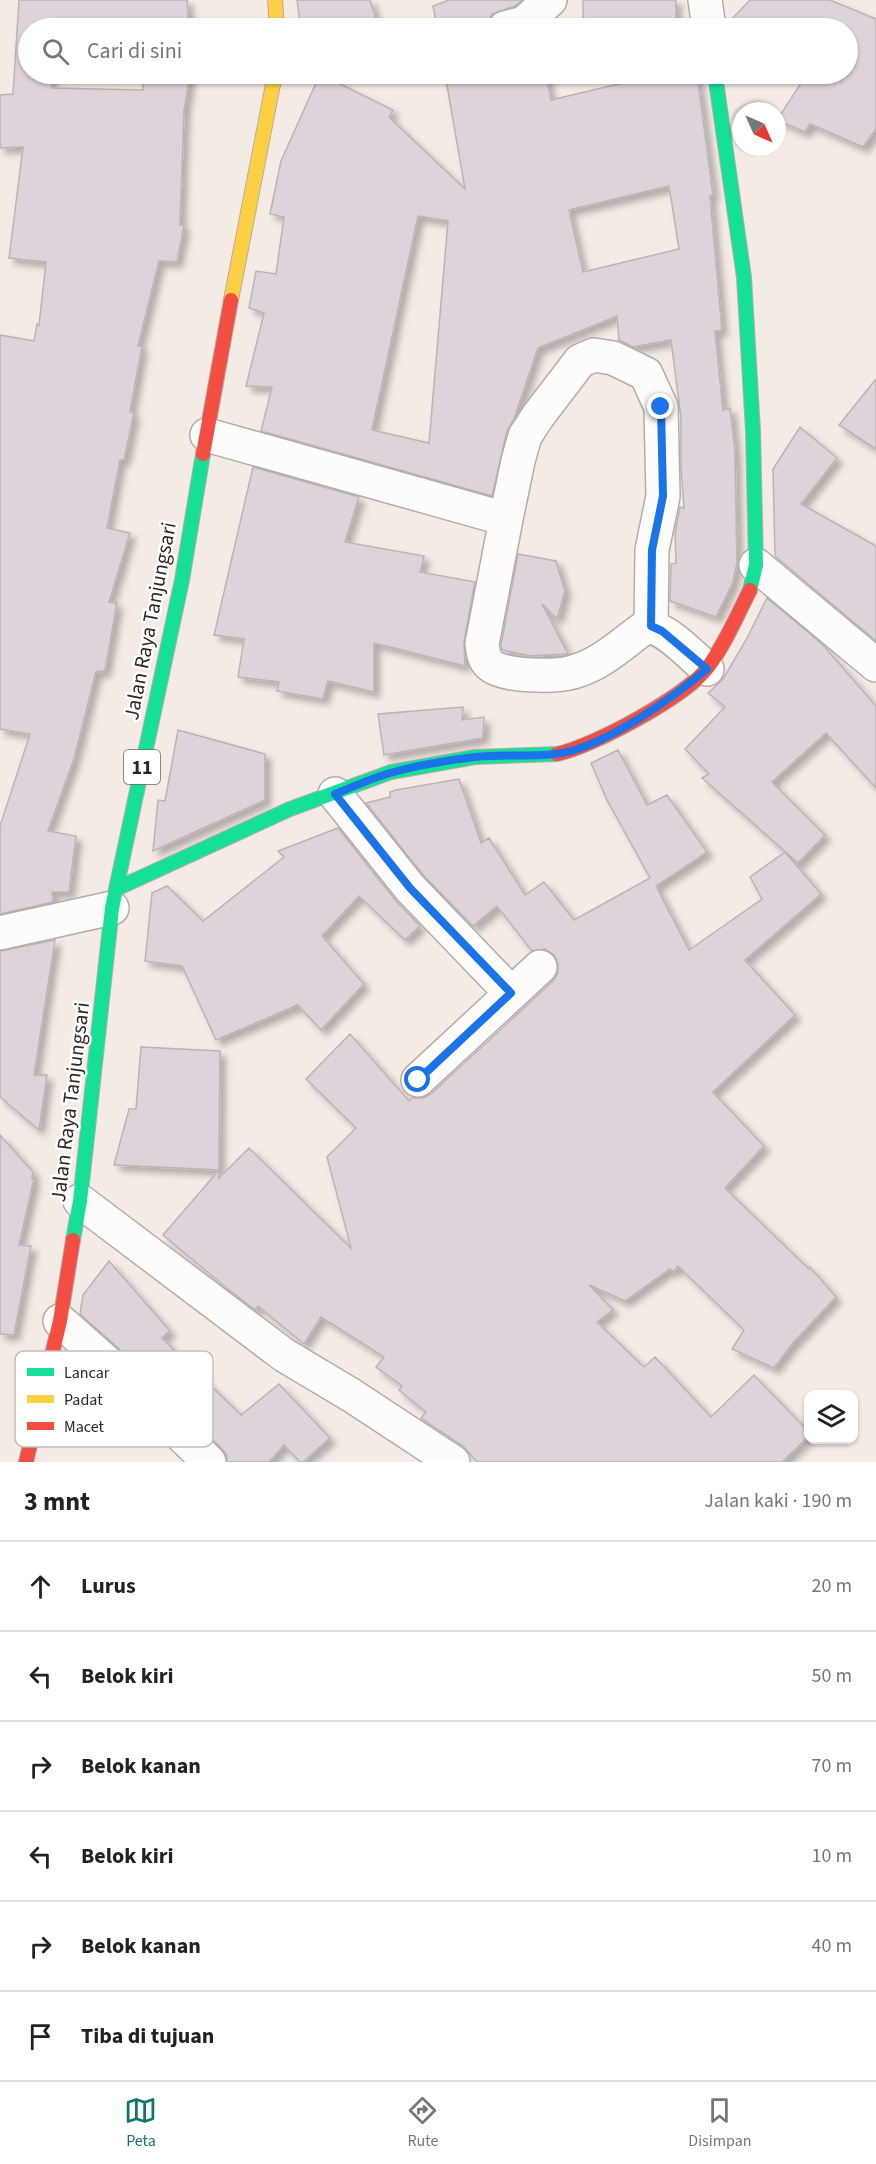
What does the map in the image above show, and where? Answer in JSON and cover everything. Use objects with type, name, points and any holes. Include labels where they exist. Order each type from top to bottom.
[{"type":"main road","points":[[276,0],[277,18]]},
{"type":"main road","name":"Jalan Raya Tanjungsari","points":[[53,1351],[80,1201],[114,899],[182,580],[221,347],[274,84]]},
{"type":"main road","points":[[114,899],[290,809],[391,772],[476,757],[550,754],[570,751],[594,742],[681,691],[707,669],[752,588],[756,565],[753,431],[744,277],[716,84]]},
{"type":"main road","name":"Jalan Raya Tanjungsari","points":[[26,1462],[30,1447]]},
{"type":"street","points":[[530,18],[550,0]]},
{"type":"street","points":[[705,0],[708,18]]},
{"type":"street","points":[[651,626],[652,550],[663,496],[661,407],[646,374],[613,358],[594,355],[580,361],[525,436],[506,519],[482,644],[483,654],[488,664],[496,670],[526,675],[572,672],[601,660],[644,628],[651,626],[662,631],[707,669]]},
{"type":"street","points":[[207,435],[506,519]]},
{"type":"street","points":[[756,565],[876,665]]},
{"type":"street","points":[[335,794],[410,888],[511,993]]},
{"type":"street","points":[[0,933],[114,899]]},
{"type":"street","points":[[418,1080],[540,968]]},
{"type":"street","points":[[80,1201],[284,1354],[453,1462]]},
{"type":"street","points":[[60,1321],[94,1351]]},
{"type":"street","points":[[194,1447],[209,1462]]},
{"type":"building","points":[[19,0],[187,0],[188,18],[18,18],[18,84],[52,84],[52,88],[143,90],[143,84],[188,84],[184,111],[180,225],[184,225],[177,262],[159,261],[138,346],[142,346],[130,412],[134,413],[124,460],[120,460],[107,528],[130,533],[109,602],[117,603],[105,671],[96,672],[74,759],[48,831],[76,836],[69,892],[52,892],[53,902],[0,914],[0,826],[30,734],[0,729],[0,335],[34,341],[37,324],[39,325],[46,262],[9,258],[23,147],[0,148],[0,95],[13,94]]},
{"type":"building","points":[[297,0],[370,0],[376,18],[300,18]]},
{"type":"building","points":[[449,0],[522,0],[515,6],[492,14],[490,18],[435,18],[433,6]]},
{"type":"building","points":[[583,0],[676,0],[676,18],[583,18]]},
{"type":"building","points":[[750,0],[830,0],[876,19],[876,129],[863,147],[810,124],[805,132],[786,124],[786,106],[800,84],[858,84],[858,18],[733,18]]},
{"type":"building","points":[[316,84],[340,84],[393,110],[389,117],[465,189],[447,84],[548,84],[551,100],[618,84],[698,84],[713,195],[710,196],[722,330],[715,331],[723,410],[730,408],[735,451],[737,563],[733,582],[716,617],[670,601],[671,564],[676,563],[675,533],[680,507],[684,508],[681,418],[671,340],[633,347],[619,340],[617,316],[538,348],[514,419],[507,431],[492,496],[261,431],[272,387],[246,386],[264,313],[249,308],[256,271],[276,274],[284,217],[270,214],[281,161]],"holes":[[[669,186],[679,249],[583,272],[569,210]],[[418,216],[448,221],[429,443],[372,430]]]},
{"type":"building","points":[[876,379],[876,449],[839,425]]},
{"type":"building","points":[[800,427],[837,458],[801,504],[876,546],[876,641],[775,556],[773,469]]},
{"type":"building","points":[[253,467],[359,497],[345,542],[424,556],[420,572],[475,582],[464,641],[465,666],[374,643],[374,692],[328,681],[323,699],[277,691],[279,682],[238,677],[244,639],[214,635]]},
{"type":"building","points":[[518,554],[556,561],[565,591],[557,619],[542,604],[568,654],[531,656],[502,650],[501,645]]},
{"type":"building","points":[[767,598],[822,644],[876,706],[876,788],[826,733],[772,782],[825,835],[798,863],[702,778],[709,774],[685,749],[725,707],[708,693],[723,679]]},
{"type":"building","points":[[463,707],[462,720],[484,717],[483,738],[384,755],[378,714]]},
{"type":"building","points":[[178,730],[265,754],[265,800],[153,851],[158,800],[165,801]]},
{"type":"building","points":[[618,750],[647,805],[667,795],[707,852],[656,886],[689,950],[762,899],[750,877],[785,852],[821,894],[745,960],[795,1015],[713,1092],[764,1146],[725,1188],[809,1269],[810,1267],[836,1297],[793,1343],[774,1368],[732,1349],[744,1330],[678,1266],[673,1272],[670,1269],[625,1301],[589,1285],[613,1310],[597,1322],[644,1367],[655,1357],[711,1417],[754,1375],[804,1427],[804,1441],[782,1462],[477,1462],[463,1446],[421,1418],[426,1412],[399,1390],[402,1386],[376,1367],[384,1357],[321,1317],[304,1344],[258,1306],[255,1310],[163,1235],[219,1170],[219,1178],[249,1148],[351,1248],[327,1157],[356,1128],[306,1079],[350,1034],[409,1101],[412,1098],[423,1098],[431,1094],[553,981],[558,973],[558,963],[554,955],[545,949],[532,951],[497,906],[473,926],[424,876],[366,803],[390,797],[390,792],[396,790],[459,779],[481,843],[489,838],[525,895],[544,882],[574,920],[650,878],[607,800],[591,763]]},
{"type":"building","points":[[338,828],[395,900],[420,926],[405,940],[359,896],[322,936],[364,984],[321,1030],[298,1005],[216,1040],[182,966],[145,961],[152,893],[167,886],[203,921],[284,857],[278,851]]},
{"type":"building","points":[[55,940],[34,1075],[47,1075],[39,1130],[0,1097],[0,951]]},
{"type":"building","points":[[141,1047],[220,1051],[219,1170],[114,1165],[129,1109],[136,1109]]},
{"type":"building","points":[[0,1135],[33,1172],[32,1179],[34,1179],[19,1245],[31,1246],[14,1335],[0,1334]]},
{"type":"building","points":[[109,1261],[170,1331],[162,1338],[175,1351],[121,1351],[80,1314],[83,1295]]},
{"type":"building","points":[[279,1384],[330,1438],[303,1462],[300,1462],[284,1445],[269,1462],[227,1462],[227,1456],[213,1440],[213,1388],[241,1415]]},
{"type":"traffic: fast","points":[[716,84],[744,277],[753,431],[756,565],[750,590]]},
{"type":"traffic: fast","points":[[73,1240],[80,1201],[112,908],[182,580],[203,454]]},
{"type":"traffic: fast","points":[[116,889],[290,809],[391,772],[475,757],[557,754]]},
{"type":"traffic: slow","points":[[275,0],[276,18]]},
{"type":"traffic: slow","points":[[231,300],[273,84]]},
{"type":"traffic: jam","points":[[203,454],[231,300]]},
{"type":"traffic: jam","points":[[557,754],[592,742],[638,719],[697,679],[720,649],[750,590]]},
{"type":"traffic: jam","points":[[53,1351],[73,1240]]},
{"type":"traffic: jam","points":[[26,1462],[30,1447]]},
{"type":"route","points":[[418,1080],[511,993],[410,888],[335,794],[391,772],[476,757],[570,751],[594,742],[639,717],[681,691],[707,669],[662,631],[651,626],[652,550],[663,496],[661,407]]}]
